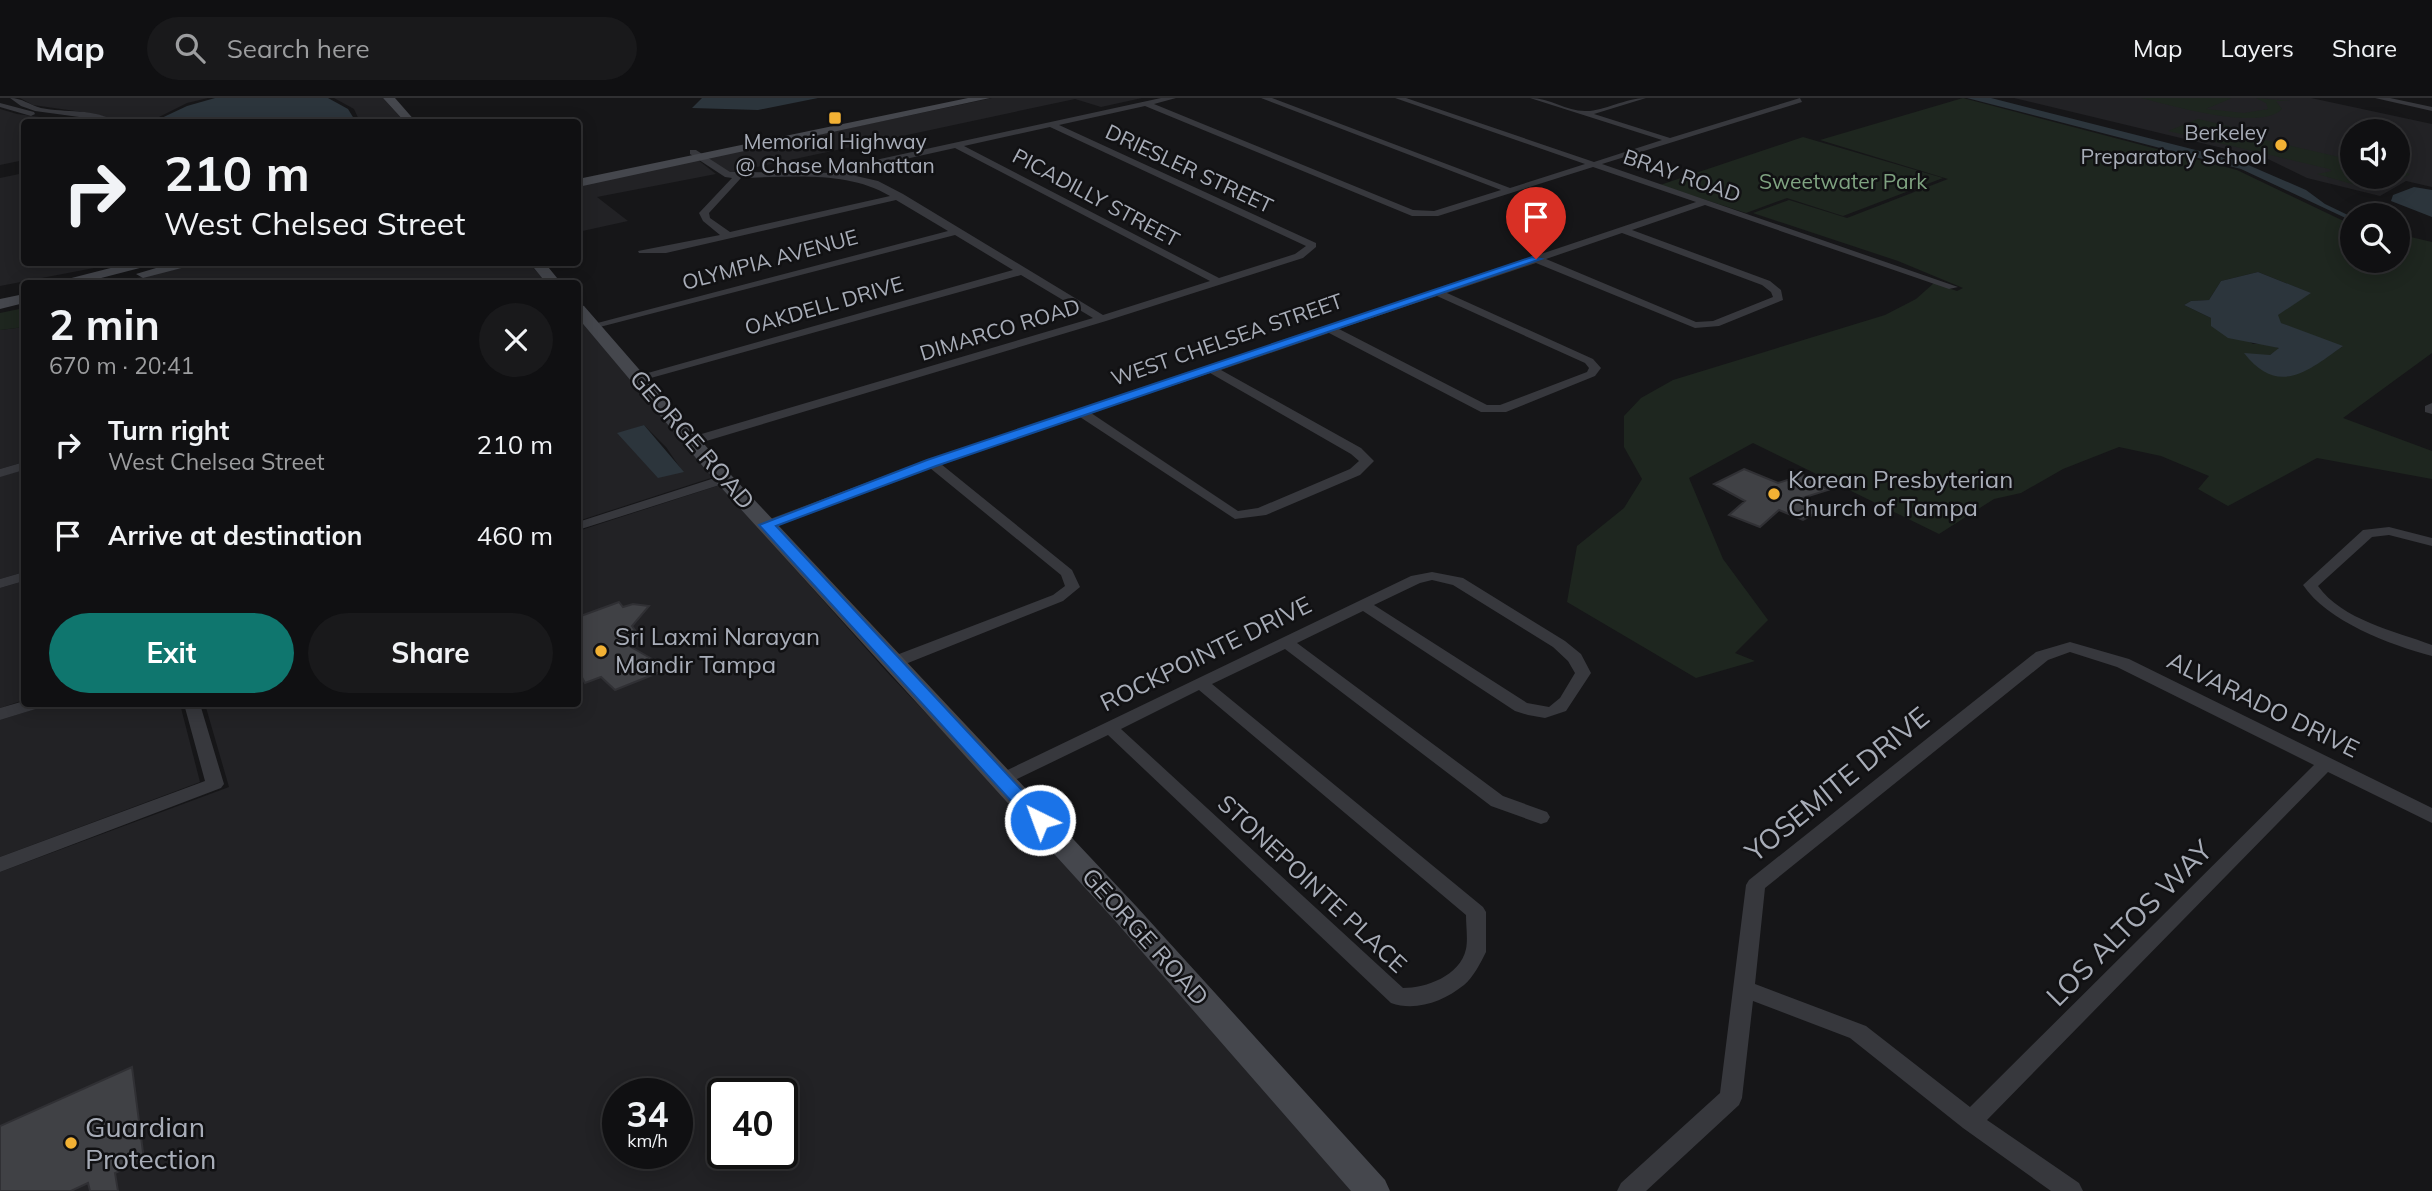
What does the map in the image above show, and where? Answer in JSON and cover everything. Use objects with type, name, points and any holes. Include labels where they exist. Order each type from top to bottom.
[{"type":"main road","points":[[0,295],[21,291]]},
{"type":"street","points":[[14,98],[28,107],[103,119]]},
{"type":"street","points":[[389,98],[408,119]]},
{"type":"street","points":[[878,117],[955,98]]},
{"type":"street","points":[[581,182],[878,117],[984,98]]},
{"type":"street","points":[[849,176],[880,162],[1172,98]]},
{"type":"street","points":[[1265,98],[1511,191]]},
{"type":"street","name":"BRAY ROAD","points":[[1399,98],[1953,287]]},
{"type":"street","points":[[1534,98],[1671,141]]},
{"type":"street","points":[[1585,114],[1642,98]]},
{"type":"street","points":[[2379,98],[2432,109]]},
{"type":"street","points":[[1146,104],[1412,214],[1435,214],[1800,99]]},
{"type":"street","points":[[0,105],[22,113],[66,119]]},
{"type":"street","name":"DRIESLER STREET","points":[[1050,124],[1313,245]]},
{"type":"street","name":"PICADILLY STREET","points":[[956,145],[1219,282]]},
{"type":"street","points":[[581,175],[697,155],[722,173],[738,176],[849,176],[875,183],[1102,319]]},
{"type":"street","points":[[727,235],[706,219],[704,213],[738,176]]},
{"type":"street","points":[[643,251],[666,250],[900,196]]},
{"type":"street","name":"WEST CHELSEA STREET","points":[[766,525],[932,463],[1703,202]]},
{"type":"street","points":[[1536,259],[1695,325],[1715,324],[1779,298],[1776,290],[1766,283],[1622,230]]},
{"type":"street","name":"OLYMPIA AVENUE","points":[[592,326],[958,231]]},
{"type":"street","name":"DIMARCO ROAD","points":[[693,440],[1102,319],[1299,256],[1313,245]]},
{"type":"street","points":[[539,266],[552,280]]},
{"type":"street","points":[[76,280],[139,268]]},
{"type":"street","points":[[108,280],[139,268]]},
{"type":"street","name":"OAKDELL DRIVE","points":[[636,378],[1022,271]]},
{"type":"street","points":[[1330,329],[1485,409],[1502,409],[1591,373],[1595,368],[1589,361],[1436,292]]},
{"type":"street","points":[[0,304],[21,300]]},
{"type":"street","name":"GEORGE ROAD","points":[[581,313],[766,525],[1003,779],[1373,1191]]},
{"type":"street","points":[[1082,413],[1235,515],[1261,512],[1355,472],[1367,461],[1356,451],[1211,369]]},
{"type":"street","points":[[892,663],[1058,598],[1073,587],[1067,573],[932,463]]},
{"type":"street","points":[[0,473],[21,467]]},
{"type":"street","points":[[581,525],[724,478]]},
{"type":"street","points":[[2432,542],[2389,531],[2368,533],[2310,584],[2315,596],[2331,609],[2432,651]]},
{"type":"street","name":"ROCKPOINTE DRIVE","points":[[1003,779],[1287,643],[1364,604],[1416,579],[1432,576],[1458,581],[1559,644],[1575,658],[1583,673],[1563,709],[1549,715],[1521,707],[1364,604]]},
{"type":"street","points":[[0,584],[21,577]]},
{"type":"street","points":[[1287,643],[1497,801],[1541,817]]},
{"type":"street","name":"ALVARADO DRIVE","points":[[2070,647],[2123,663],[2432,816]]},
{"type":"street","name":"YOSEMITE DRIVE","points":[[1640,1188],[1731,1098],[1746,990],[1756,885],[2042,656],[2070,647]]},
{"type":"street","name":"STONEPOINTE PLACE","points":[[1110,728],[1398,997],[1424,997],[1459,978],[1476,952],[1476,912],[1202,684]]},
{"type":"street","points":[[0,714],[23,707]]},
{"type":"street","points":[[0,864],[215,784],[193,707]]},
{"type":"street","name":"LOS ALTOS WAY","points":[[1972,1121],[2326,764]]},
{"type":"street","points":[[1746,990],[1858,1032],[1972,1121],[2071,1191]]},
{"type":"shaded area","points":[[20,98],[208,98],[187,103],[155,119],[110,119],[96,114],[33,105]]},
{"type":"shaded area","points":[[215,98],[328,98],[348,109],[354,119],[159,119],[187,106]]},
{"type":"shaded area","points":[[334,98],[383,98],[402,119],[359,119],[354,109]]},
{"type":"shaded area","points":[[702,98],[818,98],[758,110],[692,108]]},
{"type":"shaded area","points":[[992,98],[1142,98],[1101,107],[1075,99],[729,173],[708,158]]},
{"type":"shaded area","points":[[1967,98],[1991,98],[2239,161],[2306,190],[2340,211],[2340,215],[2241,169]]},
{"type":"shaded area","name":"Berkeley Preparatory School","points":[[2014,98],[2311,98],[2409,119],[2340,119],[2340,186],[2307,178],[2268,159]]},
{"type":"shaded area","points":[[0,109],[56,119],[21,119],[21,161],[0,165]]},
{"type":"shaded area","name":"Berkeley Preparatory School","points":[[2410,119],[2432,124],[2432,187],[2410,182]]},
{"type":"shaded area","points":[[698,160],[716,174],[597,197],[628,221],[581,231],[581,184]]},
{"type":"shaded area","points":[[21,174],[21,266],[104,266],[0,286],[0,178]]},
{"type":"shaded area","name":"Berkeley Preparatory School","points":[[2352,189],[2392,189],[2380,196]]},
{"type":"shaded area","points":[[2410,189],[2432,190],[2432,217],[2410,208],[2410,203],[2391,201],[2393,195]]},
{"type":"shaded area","points":[[191,266],[532,266],[544,280],[127,280]]},
{"type":"shaded area","points":[[2258,272],[2311,293],[2278,315],[2281,323],[2343,346],[2305,371],[2281,377],[2269,374],[2244,353],[2270,355],[2279,348],[2228,338],[2211,326],[2211,318],[2184,305],[2191,301],[2209,300],[2221,281]]},
{"type":"shaded area","points":[[581,321],[686,443],[714,477],[581,520]],"holes":[[[644,425],[666,447],[683,472],[618,434]]]},
{"type":"shaded area","points":[[21,327],[21,463],[0,469],[0,330]]},
{"type":"shaded area","points":[[644,425],[684,472],[658,478],[617,433]]},
{"type":"shaded area","points":[[21,471],[21,573],[0,579],[0,476]]},
{"type":"shaded area","points":[[720,485],[887,672],[993,784],[1356,1191],[0,1191],[0,872],[229,787],[206,707],[581,707],[581,530]]},
{"type":"shaded area","points":[[21,582],[21,701],[0,708],[0,588]]},
{"type":"shaded area","points":[[41,707],[181,707],[200,782],[0,857],[0,720]]},
{"type":"green space","points":[[1963,98],[2237,170],[2340,219],[2340,273],[2410,273],[2410,237],[2432,242],[2432,353],[2343,418],[2432,451],[2432,479],[2317,458],[2228,506],[2198,489],[2209,476],[2161,456],[2119,447],[2063,469],[2021,493],[1994,499],[1939,534],[1753,443],[1689,478],[1723,559],[1768,620],[1735,653],[1755,661],[1696,678],[1567,602],[1577,546],[1624,508],[1642,479],[1624,447],[1624,416],[1641,398],[1673,380],[1885,315],[1916,299],[1934,283],[1957,291],[1963,288],[1898,261],[1753,213],[1789,200],[1847,218],[1948,179],[1820,140]],"holes":[[[2258,272],[2310,293],[2277,315],[2280,323],[2342,347],[2317,362],[2270,355],[2280,349],[2270,344],[2253,344],[2184,305],[2191,301],[2209,300],[2221,281]]]},
{"type":"green space","points":[[2141,98],[2232,98],[2206,109],[2244,113],[2268,109],[2266,103],[2256,98],[2290,101],[2276,101],[2282,109],[2271,115],[2255,118],[2214,115]]},
{"type":"green space","points":[[2198,119],[2237,128],[2230,132],[2340,157],[2340,181],[2317,174],[2332,171],[2329,169],[2168,131]]},
{"type":"green space","name":"Sweetwater Park","points":[[1803,137],[1943,178],[1843,216],[1787,198],[1746,213],[1660,185]]},
{"type":"green space","points":[[21,309],[21,327],[0,330],[0,313]]},
{"type":"building","name":"Korean Presbyterian Church of Tampa","points":[[1744,469],[1778,483],[1803,475],[1828,490],[1802,498],[1805,500],[1801,501],[1818,512],[1803,520],[1779,510],[1760,527],[1729,515],[1745,501],[1714,484]]},
{"type":"building","name":"Sri Laxmi Narayan Mandir Tampa","points":[[619,602],[623,607],[633,604],[649,606],[632,626],[640,637],[624,643],[659,663],[660,672],[615,690],[601,677],[585,683],[581,676],[581,616]]},
{"type":"building","name":"Guardian Protection","points":[[132,1067],[144,1160],[115,1173],[118,1191],[90,1191],[88,1183],[71,1191],[0,1191],[0,1126]]},
{"type":"place","name":"Memorial Highway @ Chase Manhattan","points":[[835,118]]},
{"type":"place","name":"Berkeley Preparatory School","points":[[2281,145]]},
{"type":"place","name":"Korean Presbyterian Church of Tampa","points":[[1774,494]]},
{"type":"place","name":"Sri Laxmi Narayan Mandir Tampa","points":[[601,651]]},
{"type":"place","name":"Guardian Protection","points":[[71,1143]]},
{"type":"route","points":[[1040,820],[766,525],[932,463],[1536,259]]}]
